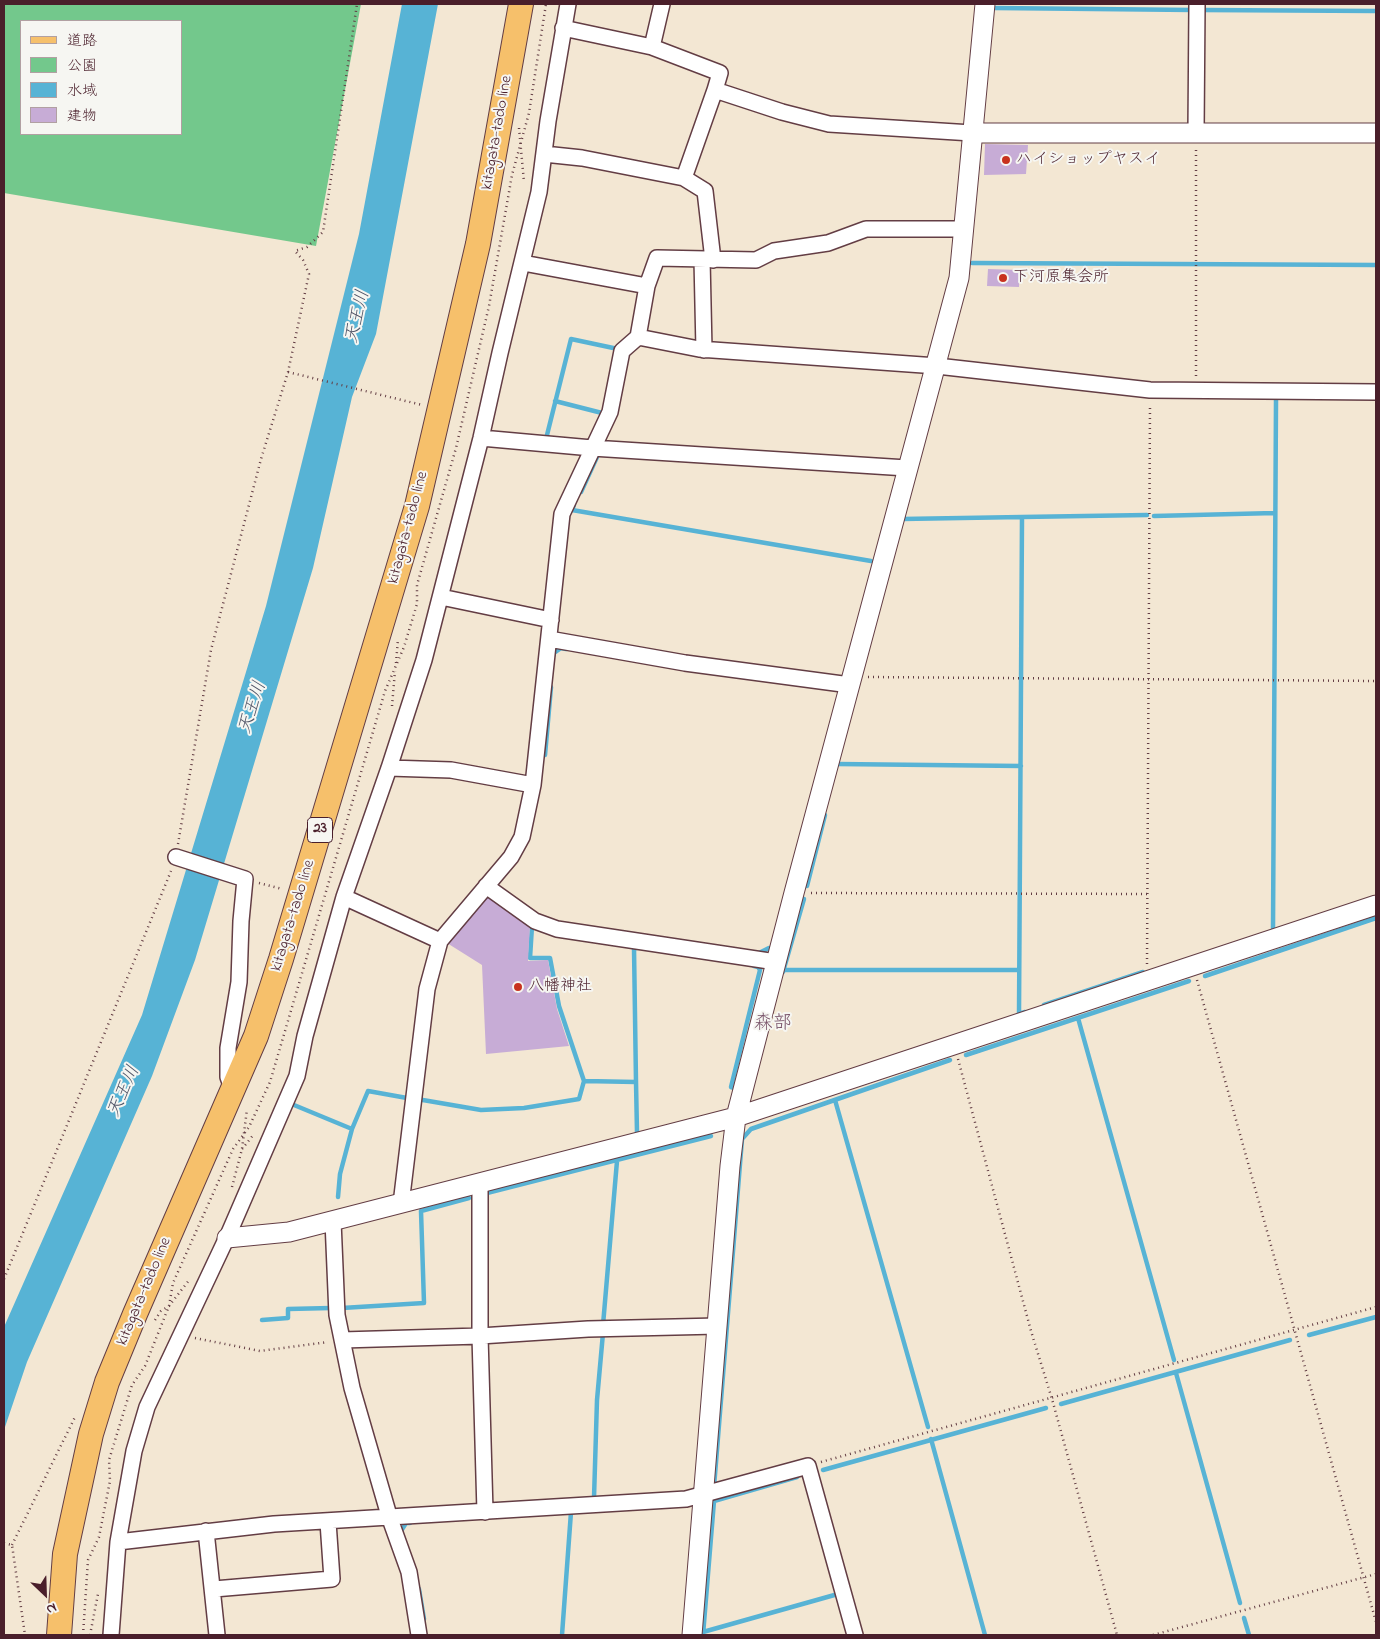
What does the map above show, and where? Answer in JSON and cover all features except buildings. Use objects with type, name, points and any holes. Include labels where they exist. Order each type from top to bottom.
[{"type":"main road","name":"kitagata-tado line","points":[[59,1635],[65,1554],[90,1434],[118,1357],[232,1088],[256,1036],[417,506],[438,409],[478,244],[521,4]]},
{"type":"street","points":[[111,1635],[118,1542],[136,1443],[147,1407],[179,1335],[227,1238],[297,1076],[305,1036],[344,897],[424,660],[481,438],[539,192],[568,4]]},
{"type":"street","points":[[652,47],[662,4]]},
{"type":"street","points":[[692,1635],[736,1117],[959,278],[985,4]]},
{"type":"street","points":[[1196,132],[1198,4]]},
{"type":"street","points":[[563,28],[652,47],[720,73],[684,178]]},
{"type":"street","points":[[715,90],[782,112],[829,124],[972,133],[1376,133]]},
{"type":"street","points":[[544,154],[582,158],[684,178],[705,191],[708,260],[704,350]]},
{"type":"street","points":[[401,1204],[427,989],[440,941],[511,857],[522,837],[533,785],[562,514],[610,412],[622,351],[638,337],[647,286],[657,258],[756,260],[774,251],[828,243],[866,229],[963,228]]},
{"type":"street","points":[[523,263],[647,286]]},
{"type":"street","points":[[638,337],[704,350],[937,366],[1150,390],[1376,392]]},
{"type":"street","points":[[481,438],[592,448],[907,468]]},
{"type":"street","points":[[441,597],[551,620]]},
{"type":"street","points":[[549,639],[685,663],[851,681]]},
{"type":"street","points":[[389,768],[451,770],[533,785]]},
{"type":"street","points":[[176,858],[245,879],[238,982],[228,1048],[228,1077],[232,1088]]},
{"type":"street","points":[[486,886],[535,921],[557,929],[776,962]]},
{"type":"street","points":[[344,897],[440,941]]},
{"type":"street","points":[[227,1238],[289,1232],[480,1185],[736,1117],[1376,905]]},
{"type":"street","points":[[480,1185],[480,1336],[485,1512]]},
{"type":"street","points":[[333,1221],[337,1316],[352,1388],[390,1519],[410,1572],[419,1635]]},
{"type":"street","points":[[342,1340],[480,1336],[588,1329],[718,1326]]},
{"type":"street","points":[[118,1542],[274,1524],[390,1519],[686,1498],[808,1466],[855,1635]]},
{"type":"street","points":[[214,1589],[332,1579],[328,1522]]},
{"type":"street","points":[[206,1531],[214,1589],[217,1635]]},
{"type":"path","points":[[4,1279],[176,858],[210,650],[261,459],[288,372],[309,274],[303,260],[295,251],[307,247],[323,232],[357,4]]},
{"type":"path","points":[[519,120],[524,184]]},
{"type":"path","points":[[1196,132],[1196,390]]},
{"type":"path","points":[[288,372],[438,409]]},
{"type":"path","points":[[1147,981],[1150,390]]},
{"type":"path","points":[[392,711],[399,633]]},
{"type":"path","points":[[851,681],[1150,679],[1376,681]]},
{"type":"path","points":[[245,879],[300,895]]},
{"type":"path","points":[[794,893],[1147,894]]},
{"type":"path","points":[[1194,966],[1376,1622]]},
{"type":"path","points":[[954,1046],[1031,1331],[1052,1399],[1117,1635]]},
{"type":"path","points":[[230,1192],[242,1149],[247,1107]]},
{"type":"path","points":[[150,1327],[191,1277]]},
{"type":"path","points":[[808,1466],[1376,1307]]},
{"type":"path","points":[[179,1335],[260,1351],[342,1340]]},
{"type":"path","points":[[25,1635],[12,1545],[76,1414]]},
{"type":"path","points":[[4,1543],[12,1545]]},
{"type":"path","points":[[1153,1635],[1376,1574]]},
{"type":"green space","points":[[4,4],[361,4],[316,246],[4,193]]},
{"type":"water","name":"天王川","points":[[402,4],[438,4],[376,334],[352,397],[313,568],[195,960],[152,1076],[27,1362],[4,1430],[4,1327],[142,1015],[266,606],[359,234]]},
{"type":"waterway","points":[[995,8],[1193,10]]},
{"type":"waterway","points":[[1202,10],[1376,11]]},
{"type":"waterway","points":[[972,263],[1376,265]]},
{"type":"waterway","points":[[546,439],[571,339],[618,349]]},
{"type":"waterway","points":[[1273,928],[1276,400]]},
{"type":"waterway","points":[[555,401],[602,413]]},
{"type":"waterway","points":[[581,492],[597,457]]},
{"type":"waterway","points":[[574,505],[572,510],[871,561]]},
{"type":"waterway","points":[[1154,516],[1275,513]]},
{"type":"waterway","points":[[1022,517],[1147,515]]},
{"type":"waterway","points":[[903,517],[902,519],[1022,517],[1019,1014],[1025,1012]]},
{"type":"waterway","points":[[553,656],[561,648],[566,649]]},
{"type":"waterway","points":[[545,755],[551,687]]},
{"type":"waterway","points":[[837,764],[1021,766]]},
{"type":"waterway","points":[[807,886],[825,815]]},
{"type":"waterway","points":[[783,972],[804,899]]},
{"type":"waterway","points":[[1205,976],[1376,918]]},
{"type":"waterway","points":[[532,926],[530,958],[550,958],[559,1006],[584,1081]]},
{"type":"waterway","points":[[417,1099],[481,1110],[524,1108],[579,1099],[584,1081],[636,1082],[634,948],[637,948]]},
{"type":"waterway","points":[[759,953],[769,948]]},
{"type":"waterway","points":[[734,1088],[731,1087],[760,970],[754,966]]},
{"type":"waterway","points":[[784,970],[1019,970]]},
{"type":"waterway","points":[[1044,1005],[1143,972]]},
{"type":"waterway","points":[[966,1055],[1189,981]]},
{"type":"waterway","points":[[1078,1018],[1174,1360]]},
{"type":"waterway","points":[[714,1487],[742,1139],[751,1129],[950,1060]]},
{"type":"waterway","points":[[636,1082],[637,1133]]},
{"type":"waterway","points":[[338,1197],[340,1174],[352,1129],[368,1091],[407,1098]]},
{"type":"waterway","points":[[835,1100],[928,1427]]},
{"type":"waterway","points":[[294,1105],[352,1129]]},
{"type":"waterway","points":[[487,1193],[711,1136]]},
{"type":"waterway","points":[[603,1325],[617,1161]]},
{"type":"waterway","points":[[342,1308],[424,1303],[421,1211],[469,1198]]},
{"type":"waterway","points":[[262,1320],[288,1318],[288,1309],[331,1308]]},
{"type":"waterway","points":[[1309,1335],[1376,1317]]},
{"type":"waterway","points":[[594,1498],[597,1400],[603,1333]]},
{"type":"waterway","points":[[1061,1404],[1290,1340]]},
{"type":"waterway","points":[[1176,1373],[1240,1603]]},
{"type":"waterway","points":[[823,1470],[1046,1408]]},
{"type":"waterway","points":[[931,1439],[985,1635]]},
{"type":"waterway","points":[[703,1635],[714,1501],[797,1477]]},
{"type":"waterway","points":[[562,1635],[571,1512],[574,1512]]},
{"type":"waterway","points":[[402,1534],[401,1531],[406,1523],[410,1523]]},
{"type":"waterway","points":[[419,1589],[424,1619]]},
{"type":"waterway","points":[[703,1632],[838,1594]]},
{"type":"waterway","points":[[1244,1618],[1249,1635]]},
{"type":"place","name":"ハイショップヤスイ","points":[[1006,160]]},
{"type":"place","name":"下河原集会所","points":[[1003,278]]},
{"type":"place","name":"八幡神社","points":[[518,987]]},
{"type":"district","name":"森部","points":[[773,1025]]}]
